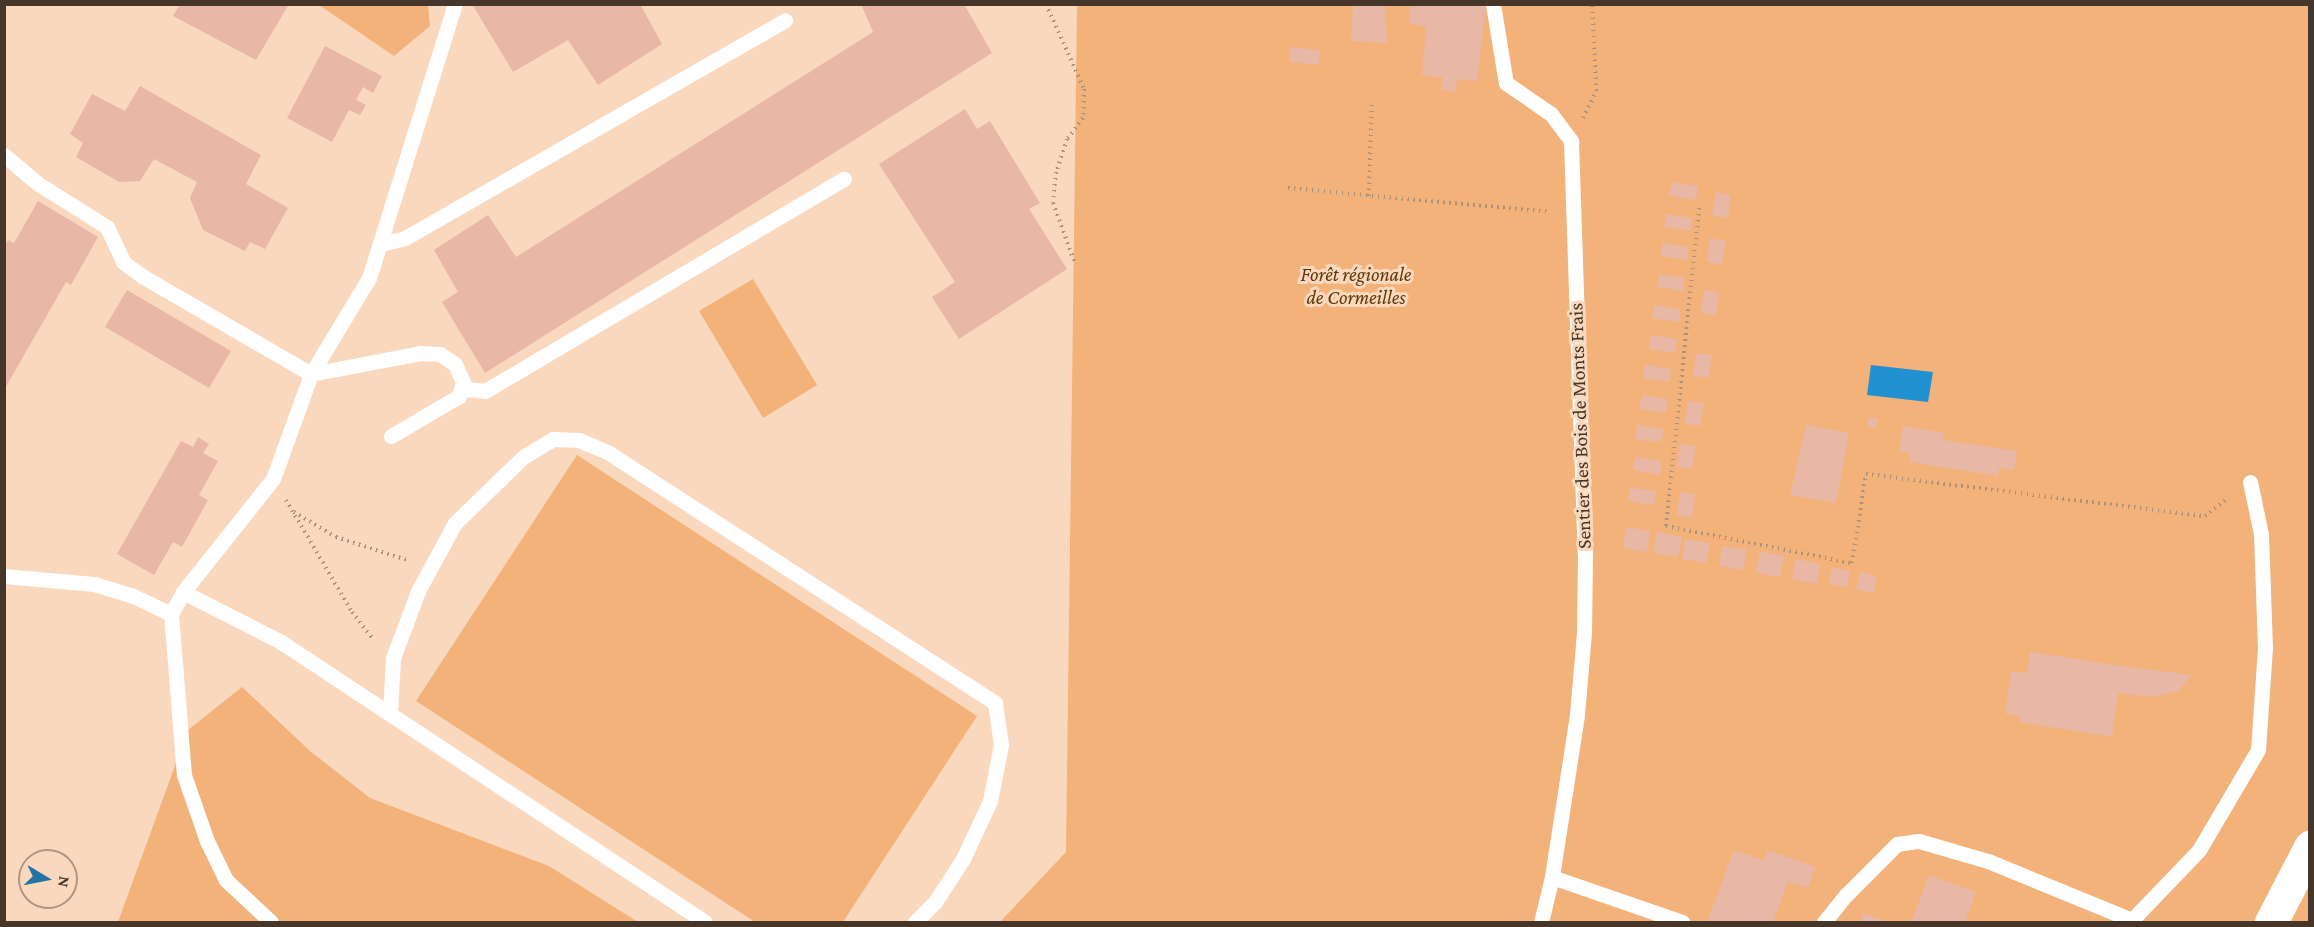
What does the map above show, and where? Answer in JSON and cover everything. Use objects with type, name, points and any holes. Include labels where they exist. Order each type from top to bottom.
[{"type":"street","points":[[2271,922],[2310,847]]},
{"type":"lane","points":[[271,922],[226,880],[207,841],[184,775],[171,614],[183,592],[273,479],[311,374],[369,278],[455,4]]},
{"type":"lane","points":[[1493,4],[1506,83],[1551,114],[1571,141]]},
{"type":"lane","points":[[381,244],[405,238],[785,20]]},
{"type":"lane","name":"Sentier des Bois de Monts Frais","points":[[1541,922],[1552,877],[1577,715],[1584,633],[1585,553],[1571,141]]},
{"type":"lane","points":[[4,155],[37,183],[107,227],[123,262],[142,276],[311,374],[420,353],[440,354],[455,364],[464,389]]},
{"type":"lane","points":[[464,389],[485,391],[844,179]]},
{"type":"lane","points":[[391,436],[459,396],[464,389]]},
{"type":"lane","points":[[390,714],[393,657],[418,591],[455,523],[522,457],[553,439],[579,440],[609,453],[995,703],[1001,745],[990,801],[963,860],[935,902],[915,922]]},
{"type":"lane","points":[[1824,922],[1847,894],[1897,844],[1919,841],[1988,861],[2131,921],[2199,850],[2258,750],[2265,648],[2261,534],[2250,482]]},
{"type":"lane","points":[[4,576],[94,584],[131,595],[171,614]]},
{"type":"lane","points":[[183,592],[281,642],[705,922]]},
{"type":"lane","points":[[1552,877],[1682,922]]},
{"type":"path","points":[[1046,4],[1084,89],[1083,118],[1068,139],[1056,172],[1053,203],[1074,261]]},
{"type":"path","points":[[1571,141],[1596,91],[1592,4]]},
{"type":"path","points":[[1369,196],[1372,101]]},
{"type":"path","points":[[1288,188],[1574,214]]},
{"type":"path","points":[[1699,208],[1666,526],[1852,563],[1866,474],[2205,516],[2250,482]]},
{"type":"path","points":[[273,479],[352,612],[376,644],[393,657]]},
{"type":"path","points":[[292,511],[344,540],[431,567]]},
{"type":"green space","points":[[319,5],[428,5],[430,26],[394,56]]},
{"type":"green space","name":"Forêt régionale de Cormeilles","points":[[1077,5],[2309,5],[2309,922],[1000,922],[1066,852]]},
{"type":"green space","points":[[753,279],[817,385],[763,418],[699,311]]},
{"type":"green space","points":[[577,455],[977,716],[843,922],[755,922],[416,701]]},
{"type":"green space","points":[[242,687],[310,751],[370,798],[549,866],[638,922],[118,922],[188,730]]},
{"type":"water","points":[[1871,365],[1933,372],[1928,402],[1867,395]]},
{"type":"building","points":[[180,4],[289,4],[256,60],[173,16]]},
{"type":"building","points":[[472,4],[640,4],[662,44],[598,85],[568,40],[513,72]]},
{"type":"building","points":[[861,4],[964,4],[992,53],[485,373],[442,302],[458,292],[434,250],[488,215],[516,257],[873,32]]},
{"type":"building","points":[[1353,4],[1385,4],[1387,43],[1351,41]]},
{"type":"building","points":[[1410,5],[1486,5],[1477,81],[1457,79],[1456,92],[1441,90],[1443,78],[1422,75],[1426,27],[1409,24]]},
{"type":"building","points":[[325,46],[382,76],[373,93],[363,87],[356,100],[366,105],[360,115],[349,110],[332,142],[287,118]]},
{"type":"building","points":[[1290,47],[1320,50],[1319,65],[1289,62]]},
{"type":"building","points":[[140,86],[261,155],[246,184],[288,208],[265,249],[250,242],[245,251],[203,230],[190,198],[197,182],[154,159],[140,181],[119,182],[76,157],[83,143],[70,134],[92,94],[125,111]]},
{"type":"building","points":[[965,109],[977,129],[990,121],[1040,203],[1029,209],[1067,269],[959,339],[932,297],[955,282],[879,164]]},
{"type":"building","points":[[1672,182],[1698,186],[1696,200],[1669,195]]},
{"type":"building","points":[[1716,192],[1731,195],[1728,218],[1712,216]]},
{"type":"building","points":[[38,201],[98,237],[71,285],[66,282],[4,390],[4,247],[8,240],[14,243]]},
{"type":"building","points":[[1666,214],[1692,218],[1691,231],[1664,227]]},
{"type":"building","points":[[1710,238],[1726,241],[1722,264],[1707,262]]},
{"type":"building","points":[[1663,243],[1688,247],[1687,260],[1660,256]]},
{"type":"building","points":[[1659,274],[1685,278],[1683,291],[1657,287]]},
{"type":"building","points":[[127,290],[231,351],[209,388],[105,327]]},
{"type":"building","points":[[1704,290],[1719,292],[1716,315],[1700,313]]},
{"type":"building","points":[[1654,305],[1680,309],[1679,322],[1652,318]]},
{"type":"building","points":[[1650,335],[1677,339],[1675,353],[1649,349]]},
{"type":"building","points":[[1696,353],[1712,355],[1709,378],[1693,376]]},
{"type":"building","points":[[1645,365],[1671,369],[1670,382],[1643,378]]},
{"type":"building","points":[[1642,395],[1668,399],[1666,413],[1639,409]]},
{"type":"building","points":[[1688,401],[1704,403],[1700,426],[1685,424]]},
{"type":"building","points":[[1868,418],[1878,418],[1878,427],[1868,427]]},
{"type":"building","points":[[1637,425],[1664,429],[1661,442],[1635,439]]},
{"type":"building","points":[[1806,425],[1849,433],[1836,503],[1790,495]]},
{"type":"building","points":[[1903,426],[1944,433],[1943,440],[2017,451],[2014,470],[1999,468],[1998,476],[1909,462],[1910,453],[1899,451]]},
{"type":"building","points":[[198,437],[209,444],[203,453],[218,461],[199,495],[208,500],[182,547],[173,542],[154,575],[117,554],[181,441],[193,447]]},
{"type":"building","points":[[1680,444],[1696,446],[1692,469],[1677,467]]},
{"type":"building","points":[[1635,457],[1662,461],[1660,475],[1633,470]]},
{"type":"building","points":[[1630,488],[1656,491],[1654,505],[1628,501]]},
{"type":"building","points":[[1680,492],[1695,494],[1692,518],[1677,515]]},
{"type":"building","points":[[1626,527],[1650,531],[1647,552],[1623,548]]},
{"type":"building","points":[[1657,532],[1682,537],[1678,557],[1653,553]]},
{"type":"building","points":[[1685,539],[1710,543],[1706,563],[1682,559]]},
{"type":"building","points":[[1722,546],[1747,550],[1743,570],[1719,566]]},
{"type":"building","points":[[1760,552],[1784,556],[1780,577],[1756,573]]},
{"type":"building","points":[[1796,559],[1820,564],[1817,584],[1792,579]]},
{"type":"building","points":[[1832,567],[1850,571],[1847,587],[1829,584]]},
{"type":"building","points":[[1860,572],[1877,576],[1874,593],[1856,589]]},
{"type":"building","points":[[2030,652],[2191,675],[2179,691],[2155,697],[2118,693],[2112,737],[2019,722],[2020,716],[2005,714],[2011,671],[2027,673]]},
{"type":"building","points":[[1734,850],[1764,860],[1768,850],[1816,867],[1808,888],[1788,882],[1773,922],[1707,922]]},
{"type":"building","points":[[1929,875],[1976,892],[1965,922],[1911,922]]},
{"type":"building","points":[[1863,913],[1888,922],[1860,922]]}]
